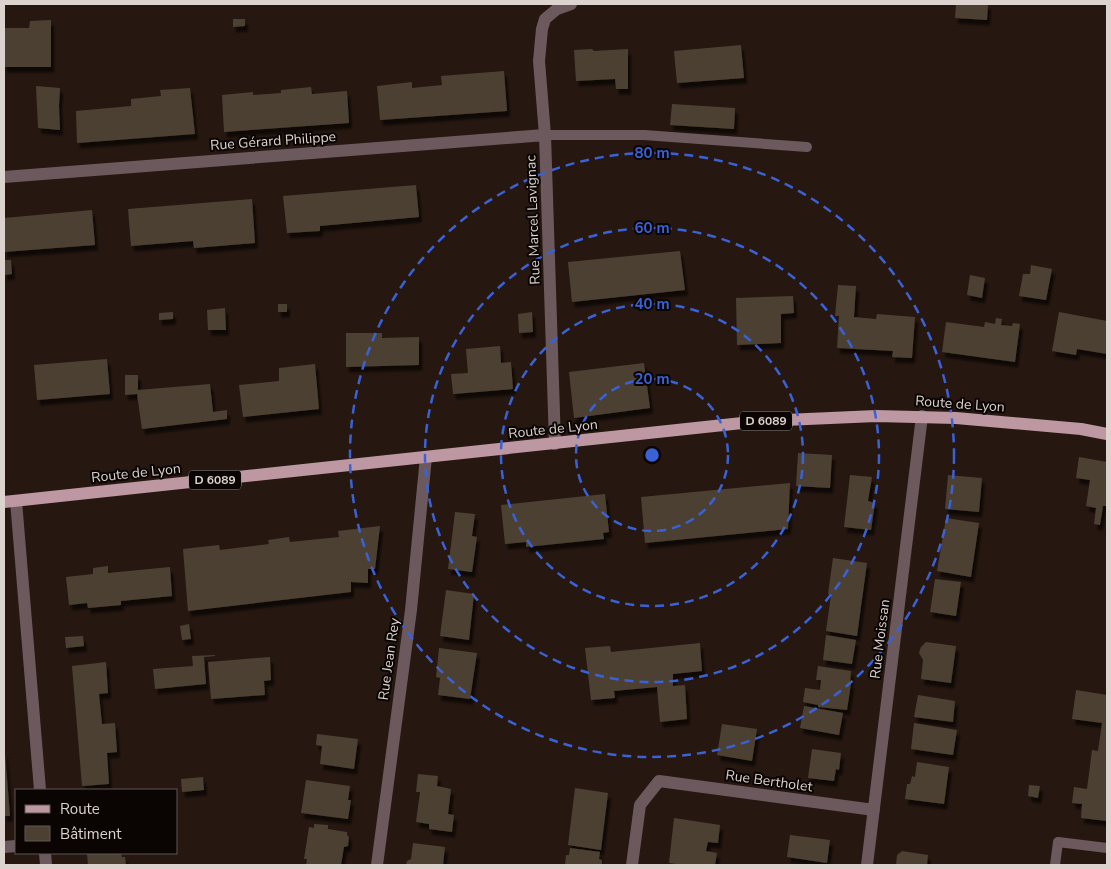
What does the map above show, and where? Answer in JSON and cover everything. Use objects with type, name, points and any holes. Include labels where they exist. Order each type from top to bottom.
[{"type":"main road","name":"Route de Lyon","points":[[10,502],[761,421],[922,416],[1081,429],[1107,434]]},
{"type":"street","points":[[554,6],[571,4]]},
{"type":"street","name":"Rue Marcel Lavignac","points":[[554,6],[545,19],[542,29],[540,60],[545,135],[555,444]]},
{"type":"street","name":"Rue Gérard Philippe","points":[[4,177],[545,135]]},
{"type":"street","name":"Rue Moissan","points":[[867,865],[922,416]]},
{"type":"street","name":"Rue Jean Rey","points":[[377,865],[411,610],[426,457]]},
{"type":"street","points":[[10,502],[40,789]]},
{"type":"street","name":"Rue Bertholet","points":[[632,865],[640,805],[659,781],[874,810]]},
{"type":"lane","points":[[545,135],[644,135],[807,147]]},
{"type":"lane","points":[[1055,865],[1058,842],[1107,848]]},
{"type":"building","points":[[956,4],[988,4],[987,20],[955,18]]},
{"type":"building","points":[[233,19],[245,19],[245,26],[233,27]]},
{"type":"building","points":[[51,20],[51,67],[4,67],[4,28],[29,28],[30,21]]},
{"type":"building","points":[[741,45],[744,78],[677,83],[674,51]]},
{"type":"building","points":[[592,49],[594,51],[628,49],[628,89],[616,89],[615,79],[576,81],[574,50]]},
{"type":"building","points":[[504,71],[507,111],[380,120],[377,86],[412,82],[412,88],[442,85],[441,76]]},
{"type":"building","points":[[36,86],[60,88],[60,130],[38,128]]},
{"type":"building","points":[[311,87],[312,94],[347,91],[349,123],[224,132],[222,95],[253,92],[253,95],[281,93],[281,90]]},
{"type":"building","points":[[190,88],[195,134],[77,143],[76,111],[131,106],[131,99],[161,96],[160,90]]},
{"type":"building","points":[[672,104],[735,108],[734,129],[670,125]]},
{"type":"building","points":[[416,185],[419,217],[320,226],[320,231],[287,233],[283,196]]},
{"type":"building","points":[[252,199],[255,243],[194,248],[193,241],[131,246],[128,209]]},
{"type":"building","points":[[92,210],[95,245],[4,252],[4,218]]},
{"type":"building","points":[[680,251],[685,290],[572,302],[568,262]]},
{"type":"building","points":[[4,260],[11,260],[12,274],[4,275]]},
{"type":"building","points":[[1031,265],[1052,269],[1046,300],[1019,296],[1023,274],[1030,274]]},
{"type":"building","points":[[970,275],[985,278],[982,298],[967,295]]},
{"type":"building","points":[[838,285],[856,286],[854,317],[876,319],[877,314],[915,317],[912,358],[892,357],[893,351],[837,348],[839,316],[835,316]]},
{"type":"building","points":[[793,296],[794,313],[781,314],[781,343],[737,345],[736,298]]},
{"type":"building","points":[[278,304],[287,304],[287,312],[278,312]]},
{"type":"building","points":[[225,308],[226,330],[208,330],[207,310]]},
{"type":"building","points":[[173,312],[173,319],[159,320],[159,313]]},
{"type":"building","points":[[532,312],[533,332],[519,333],[518,314]]},
{"type":"building","points":[[1059,312],[1107,321],[1107,354],[1077,349],[1076,355],[1052,351]]},
{"type":"building","points":[[996,318],[1002,319],[1001,325],[1012,326],[1013,323],[1020,324],[1015,362],[942,352],[946,322],[984,327],[985,322],[995,324]]},
{"type":"building","points":[[346,333],[382,333],[382,338],[419,337],[419,365],[346,367]]},
{"type":"building","points":[[500,346],[501,363],[511,362],[513,389],[453,394],[451,374],[468,373],[466,349]]},
{"type":"building","points":[[107,359],[110,394],[37,400],[34,365]]},
{"type":"building","points":[[644,363],[650,408],[574,418],[569,372]]},
{"type":"building","points":[[315,364],[319,409],[243,417],[239,385],[279,381],[279,368]]},
{"type":"building","points":[[125,375],[138,375],[138,390],[210,384],[213,412],[227,410],[227,419],[142,429],[137,394],[125,395]]},
{"type":"building","points":[[798,453],[832,455],[830,488],[796,486]]},
{"type":"building","points":[[1079,457],[1107,462],[1107,506],[1103,506],[1100,525],[1094,524],[1096,508],[1086,506],[1090,480],[1076,478]]},
{"type":"building","points":[[850,475],[872,477],[868,501],[875,503],[871,530],[844,527]]},
{"type":"building","points":[[948,475],[982,478],[979,512],[945,509]]},
{"type":"building","points":[[790,483],[788,529],[645,543],[641,497]]},
{"type":"building","points":[[605,494],[609,532],[603,533],[604,539],[526,547],[526,542],[505,544],[501,505]]},
{"type":"building","points":[[455,512],[475,514],[472,536],[477,537],[472,572],[448,569]]},
{"type":"building","points":[[946,518],[979,523],[971,577],[937,571]]},
{"type":"building","points":[[380,526],[375,569],[368,569],[368,583],[351,582],[351,592],[188,611],[183,549],[219,545],[220,550],[269,544],[268,540],[289,537],[290,542],[339,537],[338,531]]},
{"type":"building","points":[[833,558],[867,563],[857,636],[826,631],[831,595],[828,594]]},
{"type":"building","points":[[108,566],[108,573],[170,567],[172,596],[121,601],[121,605],[88,608],[87,603],[69,605],[66,577],[93,574],[93,568]]},
{"type":"building","points":[[935,579],[961,582],[956,616],[930,612]]},
{"type":"building","points":[[446,590],[474,594],[469,640],[440,636]]},
{"type":"building","points":[[189,624],[191,639],[182,640],[180,626]]},
{"type":"building","points":[[826,635],[856,640],[852,664],[823,660]]},
{"type":"building","points":[[83,636],[84,646],[66,648],[65,637]]},
{"type":"building","points":[[926,642],[956,646],[951,683],[921,679],[923,660],[919,653],[921,647]]},
{"type":"building","points":[[700,643],[702,671],[673,674],[673,686],[685,685],[687,719],[660,722],[657,687],[614,691],[615,698],[591,700],[585,648],[610,646],[611,652]]},
{"type":"building","points":[[439,648],[477,653],[470,699],[438,695],[440,678],[436,677]]},
{"type":"building","points":[[215,655],[204,657],[206,684],[155,689],[153,669],[193,666],[192,656]]},
{"type":"building","points":[[270,657],[271,680],[264,681],[265,695],[211,699],[208,662]]},
{"type":"building","points":[[106,662],[108,693],[99,694],[102,724],[115,723],[117,752],[107,753],[109,784],[82,786],[72,666]]},
{"type":"building","points":[[818,666],[851,671],[847,710],[818,707],[818,705],[803,702],[805,688],[820,690],[821,680],[816,680]]},
{"type":"building","points":[[1076,690],[1107,695],[1107,821],[1081,818],[1082,804],[1072,803],[1074,787],[1087,789],[1092,750],[1098,751],[1102,723],[1072,719]]},
{"type":"building","points":[[918,695],[955,701],[953,722],[914,717]]},
{"type":"building","points":[[804,706],[843,713],[839,735],[800,728]]},
{"type":"building","points":[[914,723],[957,730],[953,755],[911,749]]},
{"type":"building","points":[[722,724],[757,729],[752,761],[717,755]]},
{"type":"building","points":[[317,734],[358,739],[354,769],[320,764],[322,746],[316,745]]},
{"type":"building","points":[[812,749],[841,753],[839,770],[836,769],[834,781],[808,778]]},
{"type":"building","points":[[5,753],[10,816],[4,816]]},
{"type":"building","points":[[917,762],[949,767],[944,804],[905,799],[907,784],[910,784],[912,776],[915,777]]},
{"type":"building","points":[[418,774],[438,776],[437,786],[451,789],[448,814],[454,815],[452,832],[429,829],[429,824],[416,822],[420,792],[416,792]]},
{"type":"building","points":[[203,777],[204,790],[182,792],[181,779]]},
{"type":"building","points":[[306,780],[350,786],[348,800],[351,800],[348,819],[301,813]]},
{"type":"building","points":[[1029,785],[1040,786],[1038,798],[1028,796]]},
{"type":"building","points":[[575,788],[608,793],[601,850],[568,845]]},
{"type":"building","points":[[674,818],[720,825],[718,843],[708,842],[706,851],[717,853],[715,865],[669,863]]},
{"type":"building","points":[[314,824],[328,825],[328,829],[347,832],[349,837],[348,846],[344,847],[341,865],[306,865],[307,859],[304,859],[309,827],[314,828]]},
{"type":"building","points":[[790,835],[830,840],[827,863],[787,857]]},
{"type":"building","points":[[413,843],[445,847],[443,865],[406,865],[407,861],[411,859]]},
{"type":"building","points":[[570,848],[600,852],[599,859],[602,860],[602,865],[565,865],[566,855],[569,855]]},
{"type":"building","points":[[902,851],[928,855],[927,865],[896,865],[897,855]]},
{"type":"building","points":[[87,854],[121,854],[122,857],[125,857],[126,865],[88,865]]}]
